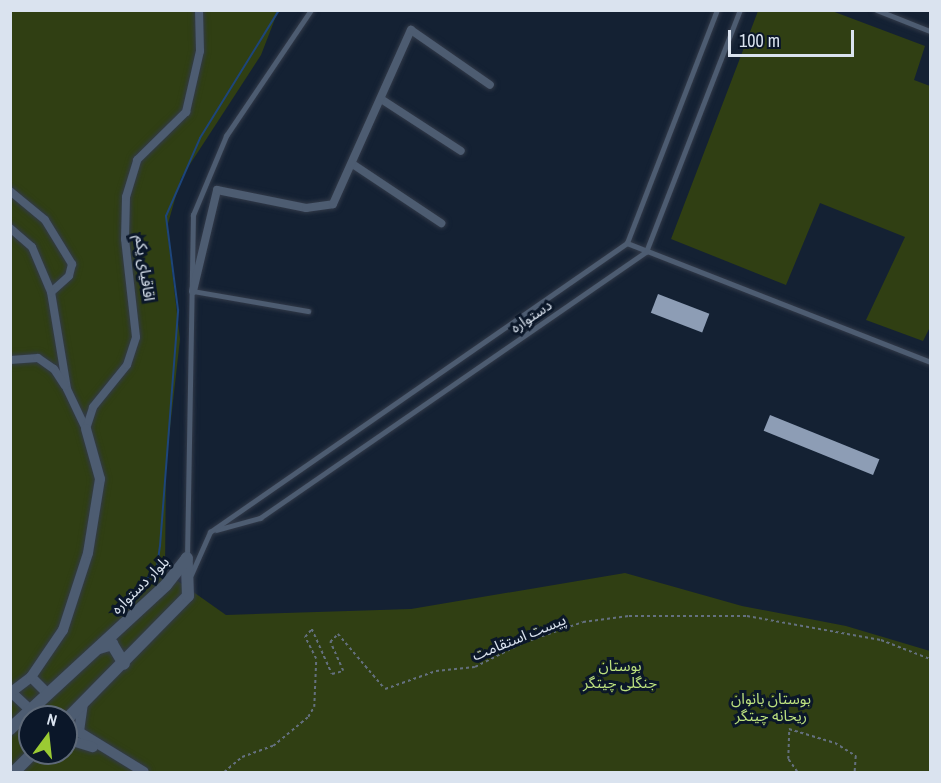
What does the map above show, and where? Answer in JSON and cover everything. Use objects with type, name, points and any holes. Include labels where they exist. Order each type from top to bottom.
[{"type":"main road","name":"بلوار دستواره","points":[[78,708],[124,664],[188,596],[191,575],[187,558]]},
{"type":"main road","name":"بلوار دستواره","points":[[36,705],[166,585],[187,558]]},
{"type":"main road","points":[[96,649],[112,644],[124,664]]},
{"type":"street","name":"اقاقیای یکم","points":[[86,429],[93,407],[127,365],[136,337],[124,239],[126,196],[137,159],[186,112],[200,51],[199,10]]},
{"type":"street","points":[[193,291],[217,190],[321,207],[340,194],[411,30],[490,85]]},
{"type":"street","points":[[381,99],[461,151]]},
{"type":"street","points":[[354,165],[441,223]]},
{"type":"street","points":[[10,191],[34,209],[67,249],[69,276],[51,292]]},
{"type":"street","points":[[10,228],[32,247],[51,292],[67,389]]},
{"type":"street","points":[[10,360],[38,358],[54,369],[67,389],[86,429],[100,479],[98,516],[63,630],[31,677],[11,692],[25,705]]},
{"type":"street","points":[[31,677],[48,694]]},
{"type":"street","points":[[83,703],[79,732],[99,748],[144,772]]},
{"type":"street","points":[[78,742],[99,748]]},
{"type":"lane","points":[[187,558],[193,291],[189,247],[204,182],[226,136],[311,10]]},
{"type":"lane","points":[[191,575],[210,532],[627,243],[717,10]]},
{"type":"lane","points":[[646,252],[740,10]]},
{"type":"lane","points":[[877,10],[930,31]]},
{"type":"lane","points":[[627,243],[930,362]]},
{"type":"lane","name":"دستواره","points":[[210,532],[260,518],[646,252]]},
{"type":"lane","points":[[193,291],[308,311]]},
{"type":"path","name":"پیست استقامت","points":[[224,772],[242,757],[273,746],[308,717],[314,707],[316,659],[304,637],[312,629],[332,674],[343,671],[330,642],[338,634],[385,689],[436,670],[475,667],[525,642],[583,622],[629,616],[747,616],[881,640],[930,659]]},
{"type":"path","points":[[797,772],[789,759],[789,729],[835,743],[856,756],[855,772]]},
{"type":"green space","name":"بوستان جنگلی چیتگر","points":[[10,11],[278,11],[261,55],[181,178],[167,227],[180,339],[166,464],[165,572],[226,615],[411,609],[625,573],[742,606],[846,626],[930,651],[930,772],[11,772]]},
{"type":"green space","points":[[758,11],[832,11],[925,46],[914,80],[930,86],[930,327],[923,341],[866,320],[905,237],[820,203],[786,285],[671,239]]},
{"type":"building","points":[[658,294],[709,314],[702,332],[651,313]]},
{"type":"building","points":[[770,415],[879,459],[873,475],[764,431]]},
{"type":"waterway","points":[[119,610],[157,567],[160,546],[178,310],[166,216],[200,138],[279,10]]},
{"type":"park label","name":"بوستان بانوان ریحانه چیتگر","points":[[771,706]]}]
